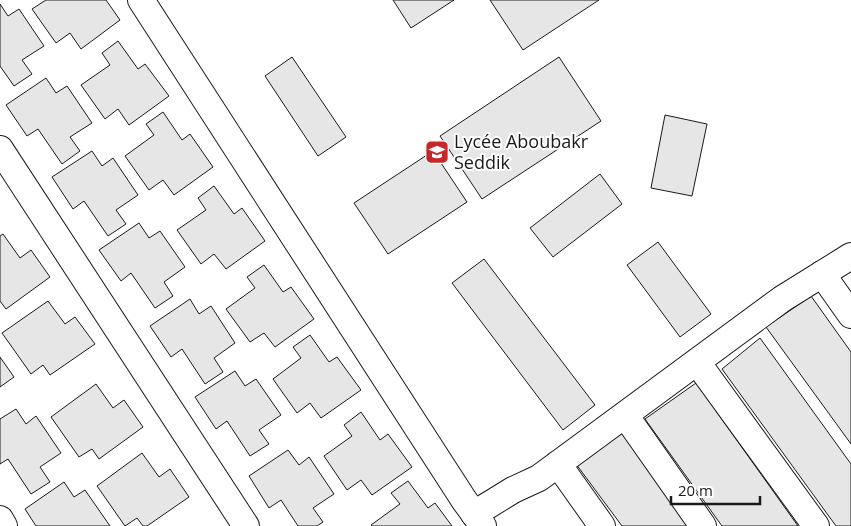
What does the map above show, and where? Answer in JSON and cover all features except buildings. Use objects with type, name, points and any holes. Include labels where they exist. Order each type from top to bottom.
[{"type":"street","points":[[141,0],[478,520],[513,490],[539,478],[782,299],[851,256]]},
{"type":"street","points":[[0,149],[246,526]]},
{"type":"street","points":[[822,274],[851,315]]},
{"type":"street","points":[[697,362],[816,526]]},
{"type":"street","points":[[625,415],[703,526]]},
{"type":"street","points":[[558,464],[602,526]]},
{"type":"street","points":[[0,520],[4,526]]},
{"type":"place","name":"Lycée Aboubakr Seddik","points":[[437,152]]}]
